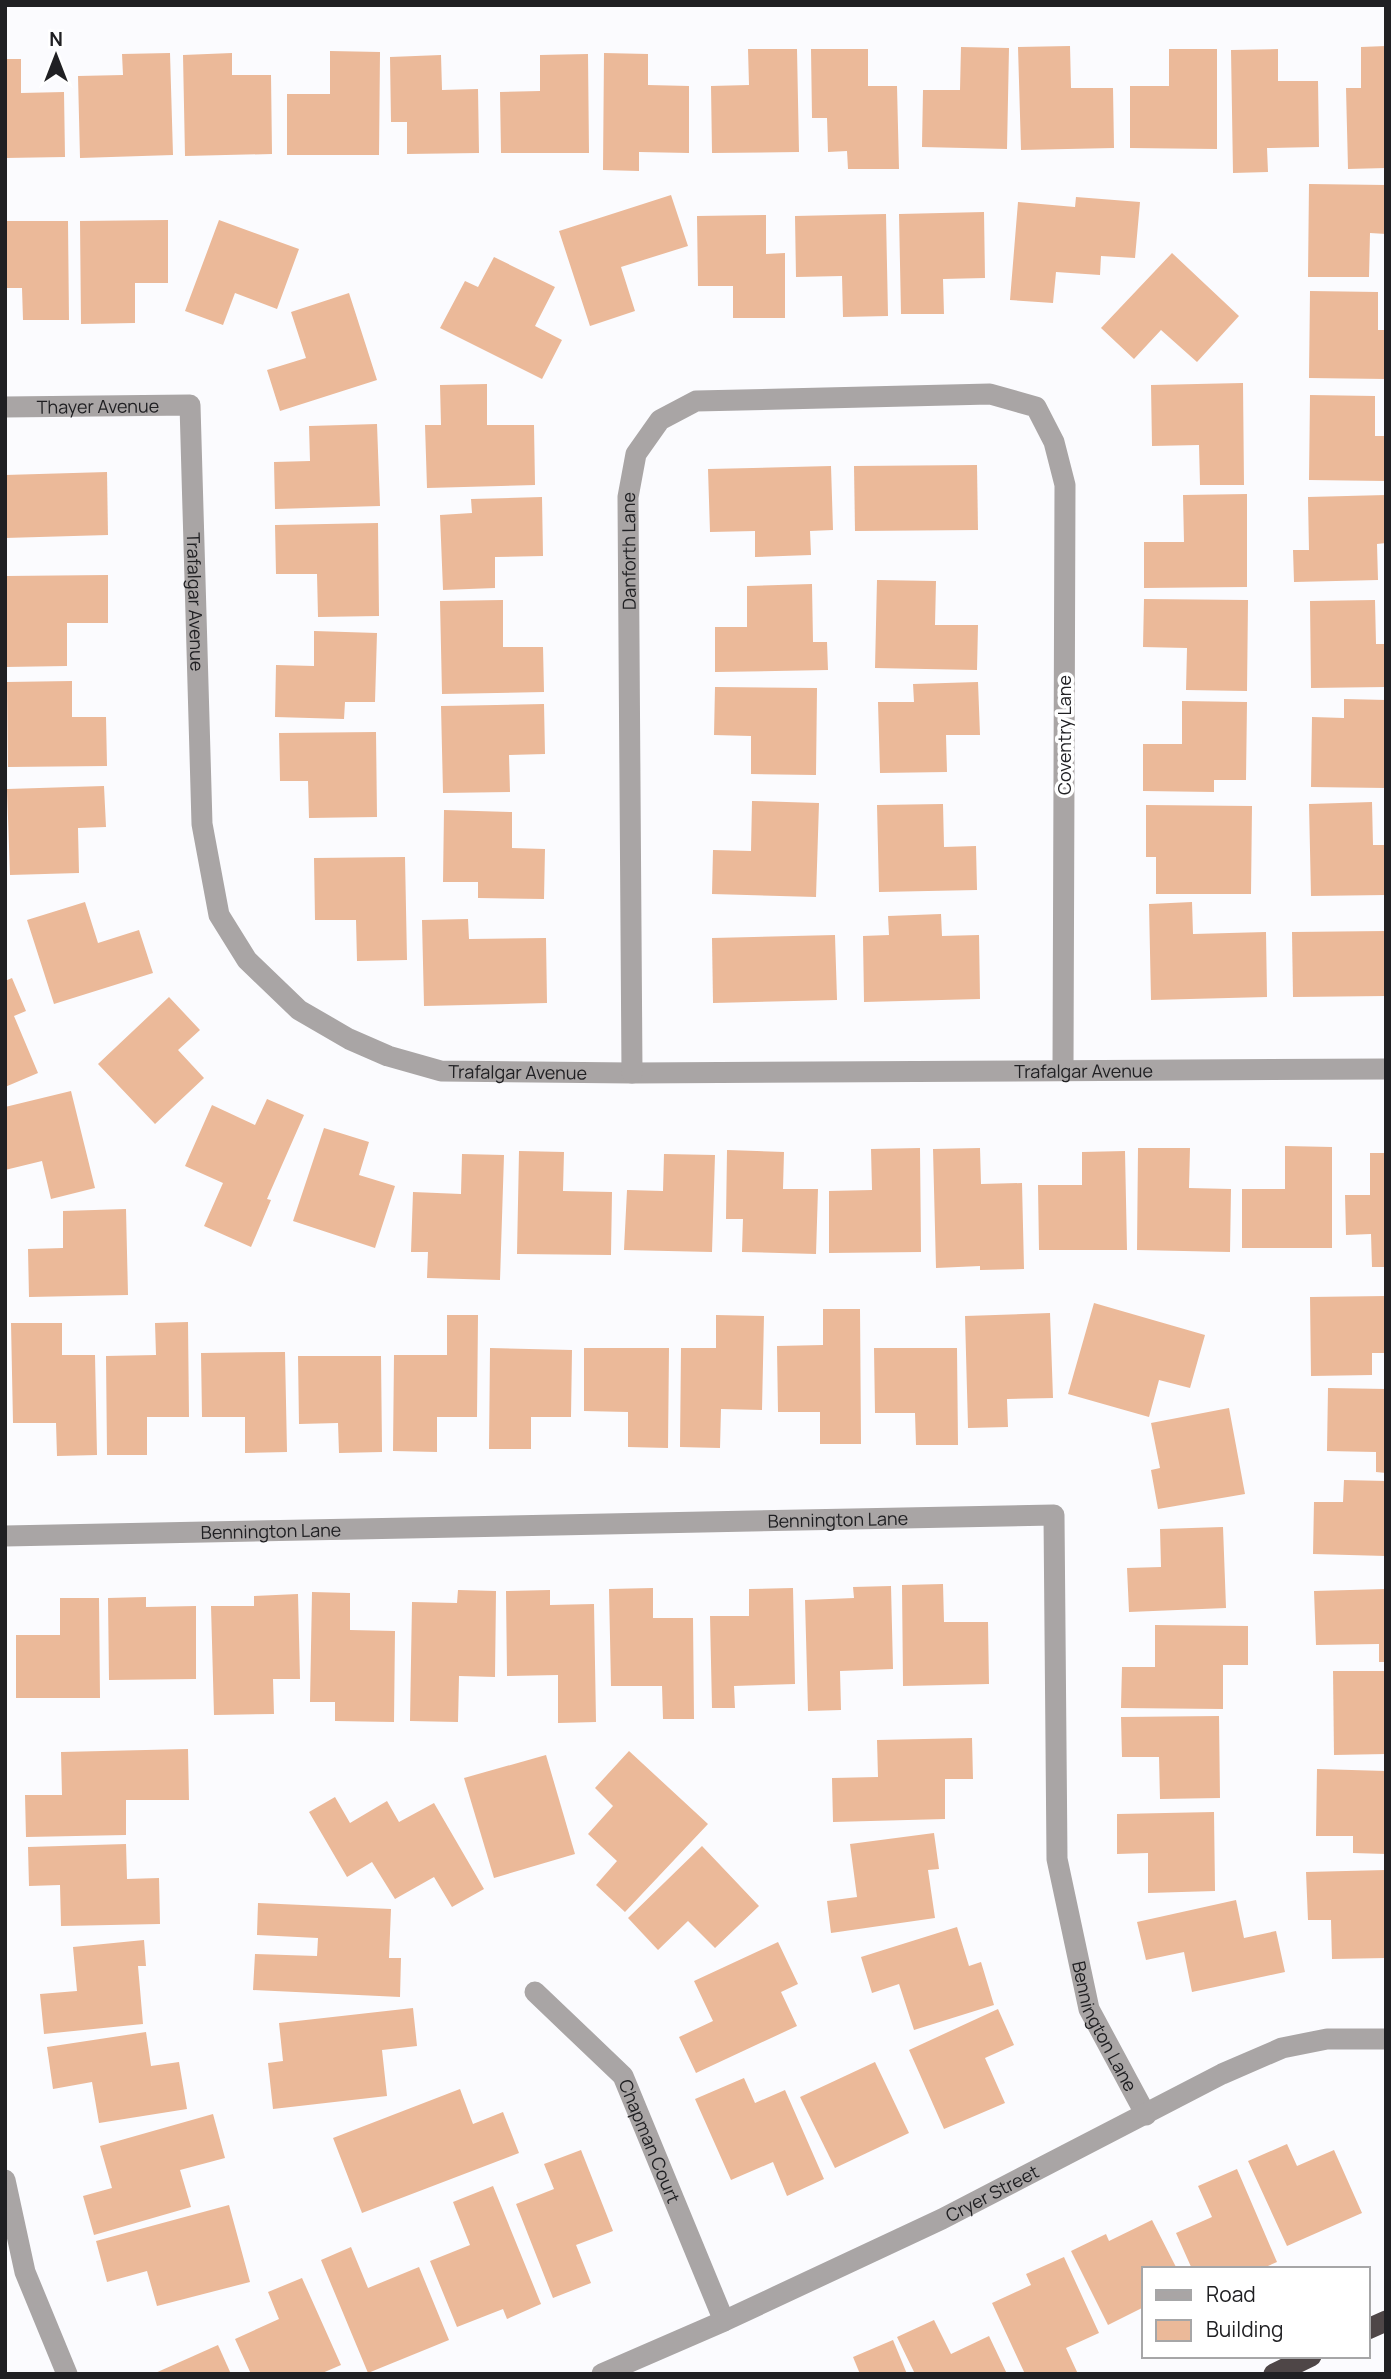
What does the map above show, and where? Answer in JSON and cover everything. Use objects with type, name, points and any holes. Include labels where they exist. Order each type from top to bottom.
[{"type":"highway","points":[[1370,2328],[1386,2321]]},
{"type":"highway","points":[[1274,2374],[1307,2358]]},
{"type":"street","name":"Danforth Lane","points":[[632,1073],[628,497],[636,454],[660,420],[696,401],[990,394],[1036,407]]},
{"type":"street","name":"Thayer Avenue","points":[[5,407],[190,405]]},
{"type":"street","name":"Trafalgar Avenue","points":[[190,405],[202,824],[219,915],[247,960],[299,1010],[349,1039],[388,1056],[442,1071],[632,1073],[1386,1069]]},
{"type":"street","name":"Coventry Lane","points":[[1036,407],[1054,442],[1065,485],[1063,1069]]},
{"type":"street","name":"Bennington Lane","points":[[5,1536],[1054,1514],[1057,1859],[1089,2009],[1146,2115]]},
{"type":"street","name":"Chapman Court","points":[[535,1992],[623,2076],[724,2320]]},
{"type":"street","name":"Cryer Street","points":[[603,2374],[942,2219],[1222,2074],[1282,2048],[1327,2039],[1386,2039]]},
{"type":"street","points":[[5,2180],[25,2272],[67,2374]]},
{"type":"building","points":[[1070,46],[1071,88],[1113,88],[1114,148],[1021,150],[1018,47]]},
{"type":"building","points":[[1386,46],[1386,168],[1348,169],[1346,88],[1361,88],[1361,47]]},
{"type":"building","points":[[961,47],[1009,48],[1007,149],[922,147],[923,90],[960,90]]},
{"type":"building","points":[[748,49],[797,49],[799,152],[712,153],[711,86],[749,85]]},
{"type":"building","points":[[811,49],[868,49],[868,86],[897,86],[899,169],[848,169],[847,151],[828,152],[827,118],[812,118]]},
{"type":"building","points":[[1169,49],[1217,49],[1217,149],[1130,148],[1130,86],[1169,86]]},
{"type":"building","points":[[1278,49],[1278,81],[1318,81],[1319,147],[1267,148],[1268,172],[1233,173],[1231,50]]},
{"type":"building","points":[[330,51],[380,52],[379,155],[287,155],[287,94],[330,94]]},
{"type":"building","points":[[170,53],[173,155],[80,158],[78,76],[123,75],[122,54]]},
{"type":"building","points":[[232,53],[232,75],[271,75],[272,154],[185,156],[183,55]]},
{"type":"building","points":[[604,53],[648,54],[648,85],[689,86],[689,153],[639,152],[639,171],[603,170]]},
{"type":"building","points":[[588,54],[589,153],[501,153],[500,92],[540,91],[540,55]]},
{"type":"building","points":[[441,55],[442,90],[478,89],[479,153],[407,154],[407,122],[391,122],[390,57]]},
{"type":"building","points":[[5,59],[21,59],[21,93],[64,92],[65,157],[5,158]]},
{"type":"building","points":[[1309,184],[1386,185],[1386,234],[1370,233],[1369,277],[1308,277]]},
{"type":"building","points":[[671,195],[688,246],[621,267],[635,311],[590,326],[559,231]]},
{"type":"building","points":[[1076,197],[1140,202],[1135,258],[1101,256],[1100,275],[1056,272],[1053,303],[1010,300],[1018,202],[1075,207]]},
{"type":"building","points":[[984,212],[985,278],[943,279],[944,314],[901,314],[899,214]]},
{"type":"building","points":[[886,214],[888,316],[843,317],[842,276],[796,277],[795,216]]},
{"type":"building","points":[[766,215],[766,254],[785,253],[785,318],[733,318],[733,286],[698,286],[697,216]]},
{"type":"building","points":[[168,220],[168,283],[135,283],[135,323],[81,324],[80,221]]},
{"type":"building","points":[[219,220],[299,249],[277,309],[235,293],[223,325],[185,311]]},
{"type":"building","points":[[5,221],[68,221],[69,320],[23,320],[22,288],[5,288]]},
{"type":"building","points":[[1172,253],[1239,316],[1197,362],[1161,330],[1134,359],[1101,328]]},
{"type":"building","points":[[494,257],[555,287],[535,326],[562,340],[542,379],[440,328],[465,281],[478,287]]},
{"type":"building","points":[[1310,291],[1378,292],[1378,330],[1386,330],[1386,379],[1309,378]]},
{"type":"building","points":[[349,293],[377,380],[280,411],[267,370],[306,358],[291,312]]},
{"type":"building","points":[[1243,383],[1244,485],[1200,485],[1199,445],[1152,446],[1151,385]]},
{"type":"building","points":[[487,384],[487,425],[534,425],[535,485],[427,488],[425,425],[441,425],[440,385]]},
{"type":"building","points":[[1310,395],[1375,396],[1375,436],[1386,436],[1386,481],[1309,480]]},
{"type":"building","points":[[377,424],[380,506],[275,509],[274,462],[310,461],[309,426]]},
{"type":"building","points":[[977,465],[978,530],[855,531],[854,466]]},
{"type":"building","points":[[831,466],[833,530],[810,531],[811,555],[755,557],[755,531],[710,532],[708,469]]},
{"type":"building","points":[[107,472],[108,535],[5,538],[5,475]]},
{"type":"building","points":[[1247,494],[1247,587],[1144,588],[1144,542],[1184,542],[1183,495]]},
{"type":"building","points":[[1386,495],[1386,543],[1377,544],[1378,580],[1294,582],[1293,550],[1309,550],[1308,497]]},
{"type":"building","points":[[542,497],[543,556],[495,557],[495,588],[443,590],[440,515],[472,513],[471,499]]},
{"type":"building","points":[[378,523],[379,616],[318,617],[317,574],[276,574],[275,525]]},
{"type":"building","points":[[108,575],[108,623],[67,623],[67,666],[5,667],[6,576]]},
{"type":"building","points":[[877,580],[936,581],[935,625],[978,625],[977,670],[875,668]]},
{"type":"building","points":[[812,584],[813,642],[827,642],[828,670],[715,672],[715,627],[747,627],[747,586]]},
{"type":"building","points":[[1144,599],[1248,600],[1247,691],[1186,690],[1187,648],[1143,647]]},
{"type":"building","points":[[503,600],[503,647],[543,647],[544,692],[442,694],[440,601]]},
{"type":"building","points":[[1375,600],[1376,644],[1386,644],[1386,687],[1311,688],[1310,601]]},
{"type":"building","points":[[314,631],[377,633],[375,702],[345,702],[344,719],[275,717],[276,665],[314,666]]},
{"type":"building","points":[[72,681],[72,717],[106,717],[107,766],[8,767],[7,682]]},
{"type":"building","points":[[978,682],[980,735],[946,735],[947,772],[880,773],[878,702],[914,702],[913,684]]},
{"type":"building","points":[[715,687],[817,688],[816,775],[751,774],[751,736],[714,735]]},
{"type":"building","points":[[1344,699],[1386,700],[1386,788],[1311,787],[1312,717],[1344,718]]},
{"type":"building","points":[[1182,701],[1247,702],[1246,780],[1214,780],[1214,792],[1143,791],[1143,744],[1182,744]]},
{"type":"building","points":[[544,704],[545,754],[509,755],[510,792],[443,793],[441,706]]},
{"type":"building","points":[[376,732],[377,817],[309,818],[308,781],[280,781],[279,733]]},
{"type":"building","points":[[104,786],[106,827],[78,828],[79,873],[10,875],[7,789]]},
{"type":"building","points":[[752,801],[819,803],[816,897],[712,894],[713,850],[751,851]]},
{"type":"building","points":[[1372,802],[1373,845],[1386,845],[1386,895],[1311,896],[1309,804]]},
{"type":"building","points":[[943,804],[944,847],[976,846],[977,890],[879,892],[877,805]]},
{"type":"building","points":[[1146,805],[1252,806],[1251,894],[1156,894],[1156,857],[1146,857]]},
{"type":"building","points":[[444,810],[512,812],[512,848],[545,849],[544,899],[478,898],[478,882],[443,882]]},
{"type":"building","points":[[405,857],[407,960],[357,961],[356,920],[315,920],[314,858]]},
{"type":"building","points":[[85,902],[98,943],[139,930],[153,973],[54,1004],[27,920]]},
{"type":"building","points":[[1192,902],[1193,934],[1266,932],[1267,997],[1151,1000],[1149,904]]},
{"type":"building","points":[[941,914],[942,936],[979,935],[980,999],[864,1002],[863,936],[889,935],[888,916]]},
{"type":"building","points":[[468,919],[469,939],[546,938],[547,1003],[424,1006],[422,920]]},
{"type":"building","points":[[1386,931],[1386,996],[1293,997],[1292,932]]},
{"type":"building","points":[[835,935],[837,1000],[713,1003],[712,938]]},
{"type":"building","points":[[12,978],[26,1011],[14,1016],[38,1073],[5,1087],[5,981]]},
{"type":"building","points":[[169,997],[200,1030],[178,1050],[204,1078],[155,1124],[98,1064]]},
{"type":"building","points":[[71,1091],[95,1188],[51,1199],[42,1161],[5,1170],[5,1107]]},
{"type":"building","points":[[267,1099],[304,1115],[267,1199],[271,1200],[251,1247],[204,1226],[223,1183],[185,1166],[212,1105],[255,1125]]},
{"type":"building","points":[[324,1128],[369,1142],[359,1175],[395,1186],[375,1248],[293,1221]]},
{"type":"building","points":[[1285,1146],[1332,1147],[1332,1248],[1242,1248],[1242,1189],[1285,1189]]},
{"type":"building","points":[[920,1148],[921,1252],[829,1253],[829,1191],[872,1190],[871,1149]]},
{"type":"building","points":[[980,1148],[981,1184],[1022,1183],[1024,1269],[980,1270],[980,1266],[936,1268],[933,1149]]},
{"type":"building","points":[[1138,1148],[1190,1148],[1189,1188],[1231,1189],[1230,1252],[1137,1250]]},
{"type":"building","points":[[727,1150],[784,1152],[783,1189],[818,1189],[816,1254],[742,1252],[743,1219],[726,1219]]},
{"type":"building","points":[[519,1151],[564,1152],[563,1191],[612,1192],[611,1255],[517,1254]]},
{"type":"building","points":[[1125,1151],[1127,1250],[1039,1250],[1038,1185],[1082,1185],[1082,1152]]},
{"type":"building","points":[[1370,1153],[1386,1153],[1386,1267],[1372,1267],[1371,1234],[1346,1235],[1345,1195],[1370,1195]]},
{"type":"building","points":[[462,1154],[504,1155],[500,1280],[427,1278],[428,1252],[411,1252],[413,1192],[461,1194]]},
{"type":"building","points":[[664,1154],[715,1155],[712,1252],[624,1250],[627,1190],[663,1191]]},
{"type":"building","points":[[126,1209],[128,1295],[29,1297],[28,1249],[63,1248],[63,1211]]},
{"type":"building","points":[[1386,1296],[1386,1353],[1372,1353],[1372,1375],[1311,1376],[1310,1297]]},
{"type":"building","points":[[1094,1303],[1205,1335],[1190,1388],[1159,1380],[1149,1417],[1068,1394]]},
{"type":"building","points":[[823,1309],[860,1309],[861,1444],[820,1444],[820,1412],[778,1412],[777,1346],[823,1345]]},
{"type":"building","points":[[1050,1313],[1053,1398],[1007,1399],[1008,1427],[968,1428],[965,1316]]},
{"type":"building","points":[[447,1315],[478,1315],[477,1417],[437,1417],[437,1452],[393,1451],[394,1355],[447,1355]]},
{"type":"building","points":[[716,1315],[764,1316],[762,1410],[721,1409],[720,1448],[680,1447],[681,1348],[716,1348]]},
{"type":"building","points":[[188,1322],[189,1417],[147,1417],[147,1455],[107,1455],[106,1356],[156,1355],[155,1323]]},
{"type":"building","points":[[11,1323],[62,1323],[62,1355],[95,1355],[97,1455],[57,1456],[56,1423],[13,1423]]},
{"type":"building","points":[[490,1348],[572,1350],[571,1417],[531,1417],[531,1449],[489,1449]]},
{"type":"building","points":[[584,1348],[669,1348],[668,1448],[628,1447],[628,1412],[584,1411]]},
{"type":"building","points":[[874,1348],[957,1348],[958,1445],[916,1445],[915,1413],[875,1413]]},
{"type":"building","points":[[285,1352],[287,1452],[245,1453],[245,1417],[202,1417],[201,1353]]},
{"type":"building","points":[[298,1356],[381,1356],[382,1452],[339,1453],[338,1423],[299,1424]]},
{"type":"building","points":[[1328,1388],[1386,1389],[1386,1473],[1376,1472],[1376,1452],[1327,1451]]},
{"type":"building","points":[[1229,1408],[1245,1494],[1158,1509],[1151,1470],[1160,1468],[1151,1423]]},
{"type":"building","points":[[1344,1480],[1386,1481],[1386,1556],[1313,1554],[1314,1502],[1343,1502]]},
{"type":"building","points":[[1223,1527],[1226,1608],[1129,1612],[1127,1568],[1161,1567],[1160,1529]]},
{"type":"building","points":[[943,1584],[944,1622],[988,1622],[989,1684],[903,1686],[902,1585]]},
{"type":"building","points":[[891,1586],[893,1669],[840,1671],[841,1710],[808,1711],[805,1600],[854,1598],[853,1587]]},
{"type":"building","points":[[653,1588],[653,1618],[693,1618],[694,1719],[663,1719],[662,1686],[611,1686],[609,1589]]},
{"type":"building","points":[[793,1588],[795,1684],[734,1686],[735,1708],[712,1708],[710,1616],[749,1616],[749,1589]]},
{"type":"building","points":[[1386,1589],[1386,1662],[1379,1662],[1379,1644],[1316,1645],[1314,1591]]},
{"type":"building","points":[[458,1590],[496,1591],[495,1677],[459,1676],[458,1722],[410,1721],[412,1602],[457,1603]]},
{"type":"building","points":[[550,1590],[550,1605],[594,1604],[596,1722],[558,1723],[558,1675],[507,1676],[506,1591]]},
{"type":"building","points":[[312,1592],[350,1593],[350,1630],[395,1631],[394,1722],[335,1721],[335,1702],[310,1702]]},
{"type":"building","points":[[298,1594],[300,1679],[273,1679],[274,1714],[214,1715],[211,1606],[254,1606],[254,1596]]},
{"type":"building","points":[[146,1597],[146,1607],[196,1606],[196,1679],[109,1680],[108,1598]]},
{"type":"building","points":[[60,1598],[99,1598],[100,1698],[16,1698],[16,1635],[60,1635]]},
{"type":"building","points":[[1155,1625],[1248,1626],[1248,1665],[1223,1665],[1223,1709],[1121,1708],[1122,1667],[1155,1667]]},
{"type":"building","points":[[1333,1671],[1386,1671],[1386,1754],[1334,1755]]},
{"type":"building","points":[[1219,1716],[1220,1798],[1160,1799],[1159,1757],[1122,1757],[1121,1717]]},
{"type":"building","points":[[972,1738],[973,1779],[945,1779],[945,1819],[833,1822],[832,1778],[878,1777],[877,1740]]},
{"type":"building","points":[[188,1749],[189,1800],[126,1800],[126,1835],[26,1837],[25,1795],[62,1795],[61,1752]]},
{"type":"building","points":[[629,1751],[708,1824],[625,1912],[596,1885],[617,1861],[588,1834],[613,1806],[595,1788]]},
{"type":"building","points":[[546,1755],[575,1854],[494,1878],[464,1778]]},
{"type":"building","points":[[1317,1769],[1386,1771],[1386,1854],[1353,1853],[1353,1836],[1316,1836]]},
{"type":"building","points":[[335,1797],[350,1823],[387,1801],[399,1822],[434,1803],[484,1889],[452,1907],[434,1877],[395,1899],[372,1862],[347,1877],[309,1812]]},
{"type":"building","points":[[1214,1812],[1215,1891],[1148,1893],[1148,1853],[1117,1854],[1117,1814]]},
{"type":"building","points":[[934,1833],[939,1869],[928,1870],[935,1918],[831,1933],[827,1901],[857,1897],[850,1844]]},
{"type":"building","points":[[126,1844],[127,1879],[159,1878],[160,1924],[61,1926],[60,1885],[29,1886],[28,1847]]},
{"type":"building","points":[[702,1846],[759,1906],[715,1948],[688,1921],[658,1950],[628,1918]]},
{"type":"building","points":[[1386,1870],[1386,1958],[1332,1959],[1331,1920],[1308,1920],[1306,1872]]},
{"type":"building","points":[[1236,1900],[1244,1938],[1276,1931],[1285,1972],[1192,1992],[1184,1952],[1146,1960],[1137,1922]]},
{"type":"building","points":[[258,1903],[391,1909],[389,1958],[401,1958],[400,1997],[253,1990],[255,1954],[317,1956],[318,1938],[257,1935]]},
{"type":"building","points":[[957,1927],[969,1966],[981,1962],[994,2005],[914,2030],[899,1984],[872,1993],[861,1957]]},
{"type":"building","points":[[144,1940],[146,1966],[138,1966],[143,2024],[44,2034],[40,1994],[77,1991],[73,1947]]},
{"type":"building","points":[[778,1942],[798,1984],[781,1992],[797,2026],[696,2073],[679,2037],[713,2021],[694,1981]]},
{"type":"building","points":[[413,2008],[417,2046],[382,2050],[387,2096],[273,2109],[268,2063],[283,2061],[279,2023]]},
{"type":"building","points":[[998,2009],[1014,2045],[985,2058],[1005,2103],[944,2129],[909,2050]]},
{"type":"building","points":[[146,2032],[151,2066],[179,2062],[187,2109],[99,2123],[92,2082],[53,2089],[47,2047]]},
{"type":"building","points":[[875,2062],[909,2133],[835,2168],[800,2097]]},
{"type":"building","points":[[744,2078],[755,2103],[785,2090],[824,2179],[787,2196],[773,2162],[731,2180],[695,2099]]},
{"type":"building","points":[[460,2089],[473,2124],[503,2112],[519,2153],[362,2213],[333,2138]]},
{"type":"building","points":[[213,2114],[225,2158],[180,2170],[191,2207],[94,2235],[83,2196],[112,2188],[100,2146]]},
{"type":"building","points":[[1287,2144],[1297,2166],[1334,2150],[1362,2213],[1287,2246],[1248,2161]]},
{"type":"building","points":[[581,2150],[613,2231],[576,2245],[591,2283],[553,2298],[516,2204],[554,2189],[544,2164]]},
{"type":"building","points":[[1237,2169],[1277,2262],[1266,2267],[1191,2267],[1176,2233],[1212,2217],[1198,2186]]},
{"type":"building","points":[[493,2186],[541,2304],[507,2319],[503,2309],[457,2327],[430,2261],[470,2245],[453,2202]]},
{"type":"building","points":[[229,2205],[250,2282],[157,2306],[147,2271],[107,2282],[96,2241]]},
{"type":"building","points":[[1152,2220],[1176,2267],[1142,2267],[1142,2308],[1108,2325],[1071,2251],[1106,2234],[1109,2241]]},
{"type":"building","points":[[351,2247],[368,2288],[419,2267],[449,2340],[368,2373],[321,2260]]},
{"type":"building","points":[[1064,2257],[1099,2333],[1066,2348],[1078,2374],[1025,2374],[992,2303],[1031,2285],[1026,2274]]},
{"type":"building","points":[[302,2278],[341,2365],[320,2374],[251,2374],[235,2339],[279,2319],[268,2292]]},
{"type":"building","points":[[934,2320],[951,2354],[989,2336],[1007,2374],[915,2374],[897,2337]]},
{"type":"building","points":[[893,2340],[907,2374],[860,2374],[853,2357]]},
{"type":"building","points":[[218,2345],[231,2374],[153,2374]]}]
